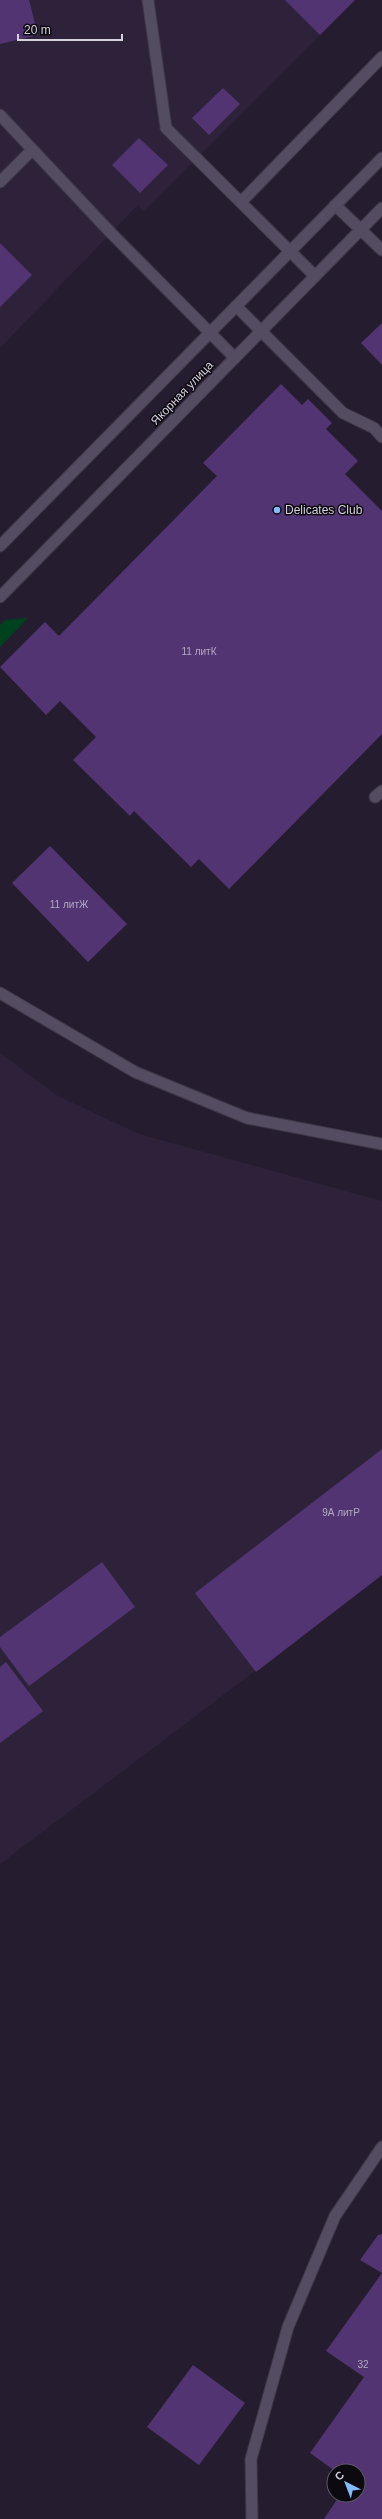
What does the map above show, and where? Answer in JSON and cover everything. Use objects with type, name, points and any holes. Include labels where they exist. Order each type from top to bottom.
[{"type":"street","points":[[148,0],[166,128],[315,276]]},
{"type":"street","points":[[241,202],[382,57]]},
{"type":"street","points":[[0,115],[32,150],[235,358]]},
{"type":"street","points":[[0,182],[32,150]]},
{"type":"street","name":"Якорная улица","points":[[0,546],[382,158]]},
{"type":"street","points":[[335,205],[382,250]]},
{"type":"street","name":"Якорная улица","points":[[0,597],[382,208]]},
{"type":"street","points":[[236,306],[343,413],[374,428],[382,437]]},
{"type":"street","points":[[0,993],[135,1072],[247,1118],[382,1144]]},
{"type":"street","points":[[252,2519],[251,2459],[288,2328],[335,2216],[382,2146]]},
{"type":"shaded area","points":[[0,0],[355,0],[144,211],[138,205],[0,348]]},
{"type":"shaded area","points":[[0,1053],[58,1096],[139,1134],[382,1201],[382,1575],[0,1864]]},
{"type":"green space","points":[[28,618],[0,647],[0,625],[5,620]]},
{"type":"building","points":[[0,0],[29,0],[38,35],[0,44]]},
{"type":"building","points":[[285,0],[355,0],[320,35]]},
{"type":"building","points":[[223,88],[240,104],[209,135],[192,118]]},
{"type":"building","points":[[139,138],[168,165],[140,193],[112,165]]},
{"type":"building","points":[[0,243],[32,275],[0,307]]},
{"type":"building","points":[[382,323],[382,365],[361,343]]},
{"type":"building","points":[[281,384],[302,405],[308,399],[332,423],[326,429],[358,461],[345,474],[382,511],[382,734],[229,889],[199,859],[191,867],[134,811],[130,816],[73,760],[96,737],[60,701],[46,715],[0,667],[45,622],[59,636],[217,476],[203,463]]},
{"type":"building","points":[[50,846],[127,924],[88,962],[12,883]]},
{"type":"building","points":[[382,1449],[382,1575],[256,1672],[195,1593]]},
{"type":"building","points":[[102,1562],[135,1607],[29,1686],[0,1647],[0,1637]]},
{"type":"building","points":[[6,1662],[43,1711],[0,1743],[0,1667]]},
{"type":"building","points":[[382,2234],[382,2273],[360,2260],[378,2235]]},
{"type":"building","points":[[382,2273],[382,2519],[324,2519],[335,2503],[366,2503],[366,2463],[326,2463],[326,2465],[310,2453],[364,2377],[326,2351]]},
{"type":"building","points":[[193,2365],[245,2403],[199,2465],[147,2427]]},
{"type":"place","name":"Delicates Club","points":[[277,510]]}]
